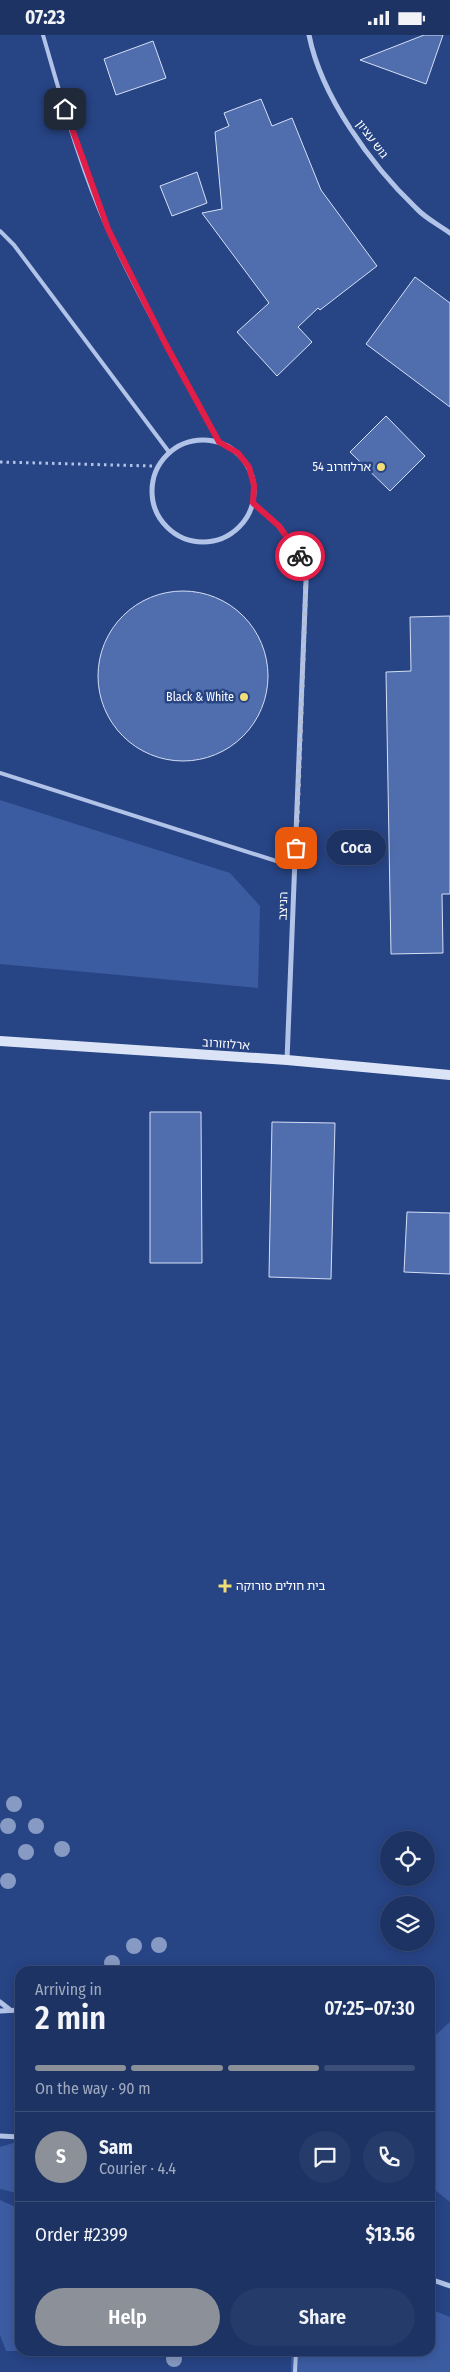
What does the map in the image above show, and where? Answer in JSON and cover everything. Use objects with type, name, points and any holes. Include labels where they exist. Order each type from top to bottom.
[{"type":"street","name":"גוש עציון","points":[[309,35],[311,47],[334,105],[370,155],[416,209],[450,233]]},
{"type":"street","points":[[201,439],[219,442],[238,453],[249,467],[254,485],[253,503],[242,525],[228,536],[211,541],[193,541],[176,535],[162,523],[154,507],[152,489],[158,466],[169,452],[184,443],[201,439]]},
{"type":"street","name":"הניצב","points":[[253,503],[279,526],[300,555],[306,581],[287,1060]]},
{"type":"street","name":"ארלוזורוב","points":[[0,1041],[287,1060],[450,1075]]},
{"type":"street","points":[[0,2002],[9,2009]]},
{"type":"street","points":[[0,2011],[15,2010]]},
{"type":"street","points":[[0,2136],[15,2137]]},
{"type":"street","points":[[435,2281],[450,2286]]},
{"type":"lane","points":[[44,35],[70,127],[108,229],[165,343],[219,442]]},
{"type":"lane","points":[[0,231],[14,245],[169,452]]},
{"type":"lane","points":[[0,773],[295,867]]},
{"type":"lane","points":[[295,2372],[296,2356]]},
{"type":"path","points":[[0,462],[158,466]]},
{"type":"shaded area","points":[[0,800],[230,873],[260,906],[258,988],[0,964]]},
{"type":"shaded area","points":[[450,2022],[450,2202],[435,2190],[435,2036]]},
{"type":"shaded area","points":[[15,2142],[15,2193],[0,2189],[0,2147]]},
{"type":"shaded area","points":[[0,2200],[15,2207],[15,2351],[6,2351],[0,2335]]},
{"type":"shaded area","points":[[435,2311],[450,2317],[450,2372],[291,2372],[291,2356],[435,2356]]},
{"type":"building","points":[[424,35],[443,35],[426,84],[360,60]]},
{"type":"building","points":[[153,41],[166,78],[116,95],[104,59]]},
{"type":"building","points":[[261,99],[272,126],[292,118],[321,190],[377,266],[320,310],[318,308],[298,327],[312,342],[277,376],[237,332],[269,303],[202,213],[222,209],[215,132],[229,126],[224,113]]},
{"type":"building","points":[[197,172],[207,203],[172,216],[160,186]]},
{"type":"building","points":[[415,277],[450,303],[450,407],[366,344]]},
{"type":"building","points":[[386,416],[425,456],[390,491],[350,452]]},
{"type":"building","points":[[183,591],[208,595],[223,601],[243,616],[258,636],[266,659],[268,676],[264,701],[258,716],[243,736],[223,751],[200,759],[183,761],[158,757],[143,751],[123,736],[108,716],[100,693],[98,676],[102,651],[108,636],[123,616],[143,601],[166,593]]},
{"type":"building","points":[[450,616],[450,894],[442,894],[443,953],[391,954],[386,672],[411,671],[410,617]]},
{"type":"building","points":[[150,1112],[201,1112],[202,1263],[150,1263]]},
{"type":"building","points":[[272,1122],[335,1123],[331,1279],[269,1277]]},
{"type":"building","points":[[407,1212],[450,1213],[450,1274],[404,1272]]},
{"type":"way so far","points":[[296,848],[306,581],[300,556]]},
{"type":"place","name":"ארלוזרוב 54","points":[[381,467]]},
{"type":"place","name":"Black & White","points":[[244,697]]},
{"type":"place","name":"Coca","points":[[296,848]]},
{"type":"place","name":"בית חולים סורוקה","points":[[225,1586]]},
{"type":"route","points":[[65,109],[108,229],[165,343],[219,442],[238,453],[249,467],[254,485],[253,503],[279,526],[300,556]]}]
